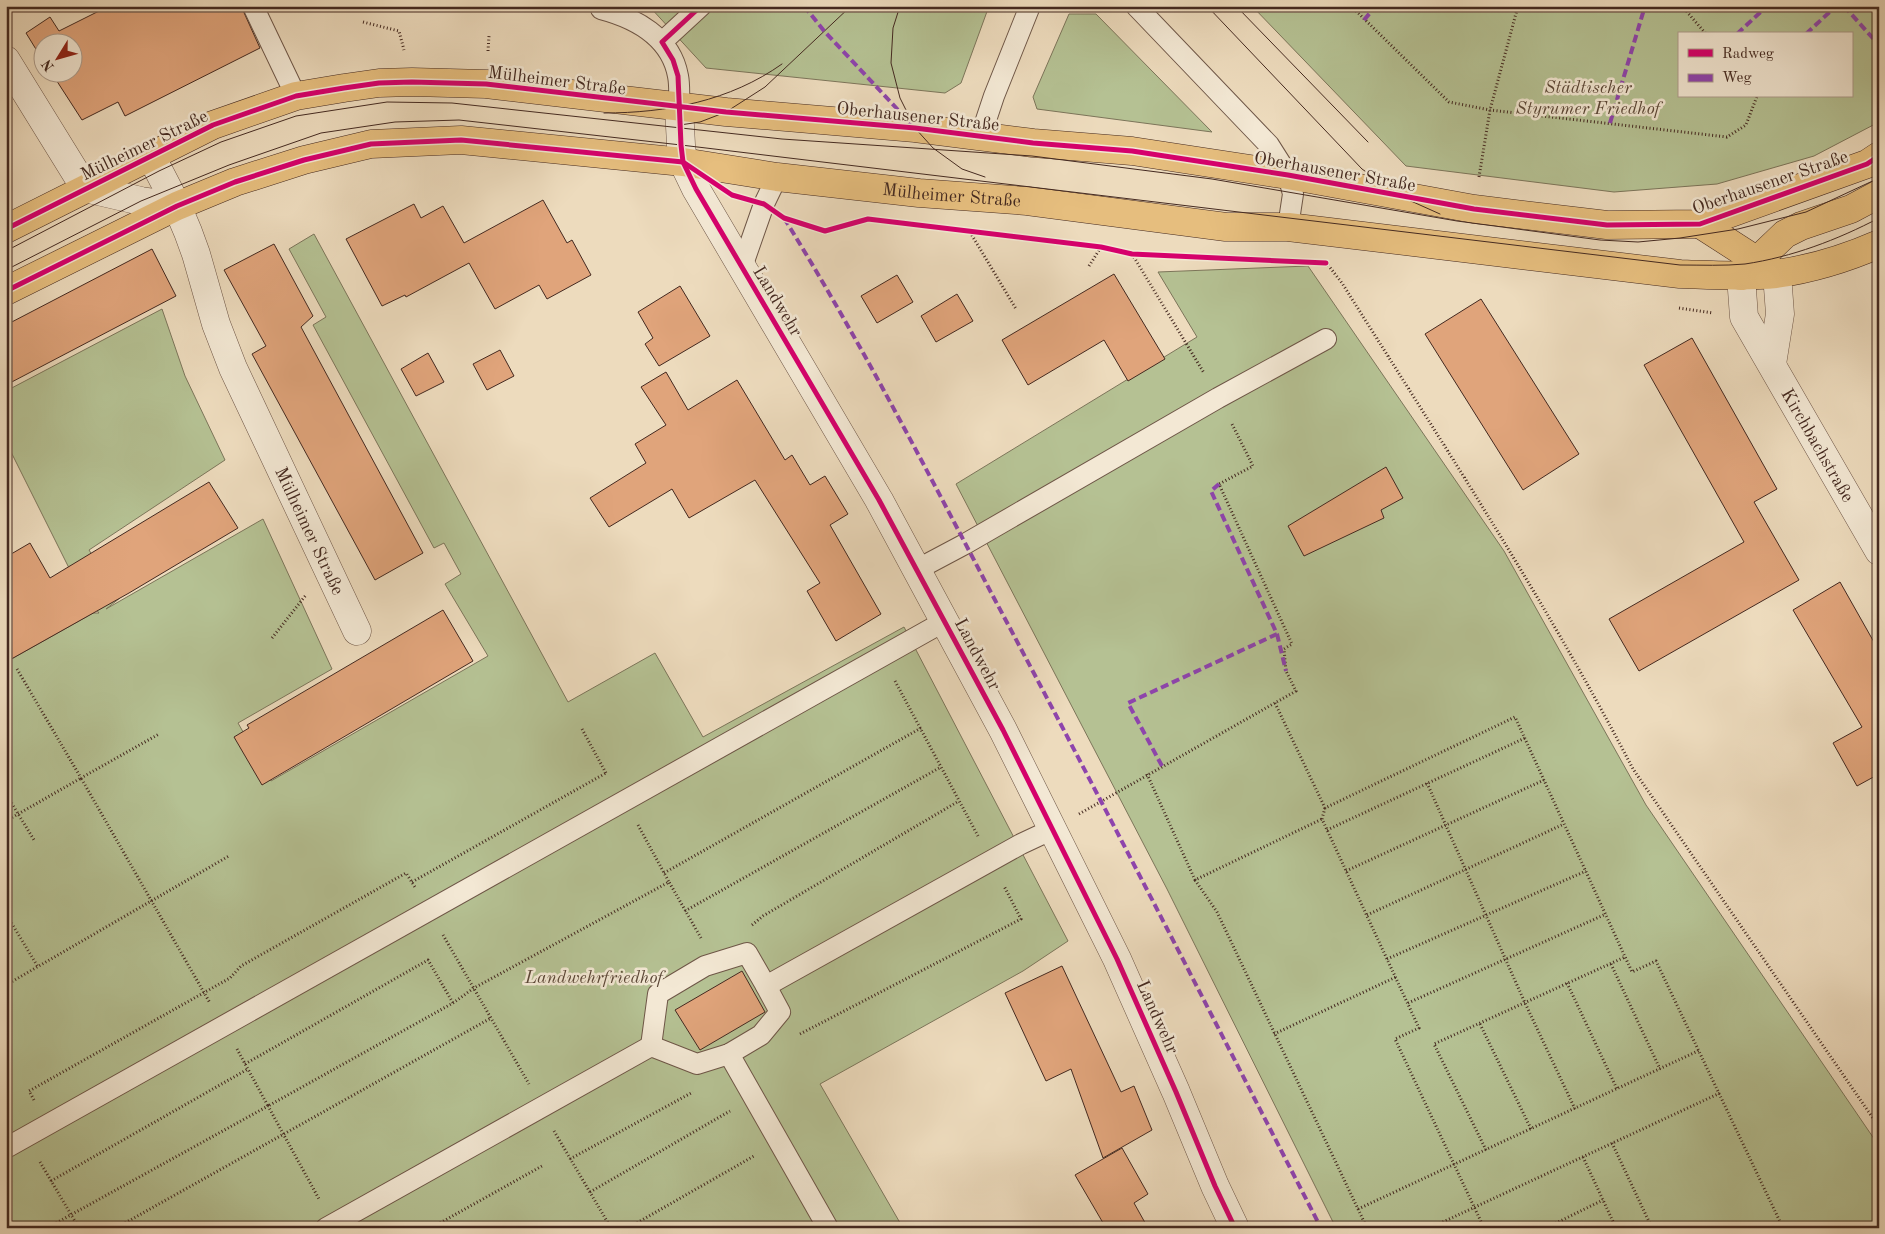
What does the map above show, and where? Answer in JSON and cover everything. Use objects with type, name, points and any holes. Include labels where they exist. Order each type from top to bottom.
[{"type":"main road","name":"Mülheimer Straße","points":[[6,230],[85,188],[213,125],[296,96],[379,83],[486,84],[745,114]]},
{"type":"main road","name":"Oberhausener Straße","points":[[745,114],[797,117],[981,135],[1033,143],[1132,151],[1288,175],[1474,210],[1607,225],[1700,224],[1866,164],[1879,156]]},
{"type":"main road","name":"Mülheimer Straße","points":[[6,291],[177,206],[235,182],[304,160],[372,144],[462,140],[683,162],[777,177],[918,193],[1027,202],[1226,227],[1288,227]]},
{"type":"main road","points":[[1759,270],[1786,234],[1801,226],[1851,209],[1879,194]]},
{"type":"main road","points":[[1700,224],[1759,270]]},
{"type":"main road","points":[[1288,227],[1680,274],[1759,270],[1849,257],[1879,244]]},
{"type":"street","points":[[6,60],[85,188]]},
{"type":"street","name":"Landwehr","points":[[679,107],[680,145],[683,162],[696,189],[918,569],[1053,829],[1121,968],[1235,1228]]},
{"type":"street","name":"Mülheimer Straße","points":[[151,156],[177,206],[196,254],[216,324],[233,368],[357,631]]},
{"type":"street","name":"Mülheimer Straße","points":[[85,188],[131,199],[177,206]]},
{"type":"street","points":[[1759,270],[1780,314],[1772,364]]},
{"type":"street","name":"Kirchbachstraße","points":[[1759,270],[1744,317],[1879,551]]},
{"type":"lane","points":[[253,6],[296,96]]},
{"type":"lane","points":[[662,42],[701,6]]},
{"type":"lane","points":[[981,135],[994,96],[1030,6]]},
{"type":"lane","points":[[1136,6],[1269,145],[1288,175],[1293,194],[1288,227]]},
{"type":"lane","points":[[601,9],[622,14],[643,25],[662,42],[673,60],[678,76],[679,107]]},
{"type":"lane","points":[[742,267],[764,204],[777,177]]},
{"type":"lane","points":[[918,569],[966,544],[1218,398],[1326,339]]},
{"type":"lane","points":[[6,1148],[945,621]]},
{"type":"lane","points":[[766,986],[991,861],[1053,829]]},
{"type":"lane","points":[[748,953],[780,1012],[761,1035],[729,1054],[698,1064],[652,1046],[658,994],[705,966],[748,953]]},
{"type":"lane","points":[[330,1226],[652,1046]]},
{"type":"lane","points":[[729,1054],[828,1228]]},
{"type":"path","points":[[1350,6],[1449,102],[1490,110],[1727,137],[1746,125],[1756,98]]},
{"type":"path","points":[[1474,210],[1490,110],[1518,6]]},
{"type":"path","points":[[1682,6],[1704,32]]},
{"type":"path","points":[[362,22],[400,31],[412,82]]},
{"type":"path","points":[[970,232],[1016,309]]},
{"type":"path","points":[[1089,266],[1101,247]]},
{"type":"path","points":[[1053,829],[1147,774],[1296,692],[1286,671],[1284,649],[1292,644],[1219,484],[1253,466],[1218,398],[1132,254]]},
{"type":"path","points":[[1326,263],[1342,283],[1510,552],[1600,705],[1633,768],[1879,1127]]},
{"type":"path","points":[[272,638],[327,568]]},
{"type":"path","points":[[796,1036],[1021,919],[881,656]]},
{"type":"path","points":[[17,669],[81,778],[159,734]]},
{"type":"path","points":[[1275,703],[1325,808],[1322,819],[1419,1028],[1395,1039],[1484,1228]]},
{"type":"path","points":[[1325,808],[1515,717],[1632,972],[1656,961],[1700,1050],[1783,1228]]},
{"type":"path","points":[[664,873],[921,728]]},
{"type":"path","points":[[1327,830],[1525,738]]},
{"type":"path","points":[[685,911],[941,767]]},
{"type":"path","points":[[412,882],[606,773]]},
{"type":"path","points":[[1147,774],[1195,880],[1218,912],[1367,1228]]},
{"type":"path","points":[[1346,871],[1544,780]]},
{"type":"path","points":[[1427,783],[1524,1003],[1574,1109]]},
{"type":"path","points":[[6,794],[34,840]]},
{"type":"path","points":[[749,928],[763,916],[959,801]]},
{"type":"path","points":[[1195,880],[1322,819]]},
{"type":"path","points":[[1367,915],[1564,824]]},
{"type":"path","points":[[6,985],[229,856]]},
{"type":"path","points":[[1387,958],[1586,871]]},
{"type":"path","points":[[48,1125],[29,1091],[205,993],[230,978],[241,966],[406,873],[610,1228]]},
{"type":"path","points":[[6,914],[38,967]]},
{"type":"path","points":[[1408,1003],[1606,914]]},
{"type":"path","points":[[1486,1150],[1434,1044],[1625,957]]},
{"type":"path","points":[[244,1064],[428,960],[453,1003]]},
{"type":"path","points":[[1611,964],[1660,1069]]},
{"type":"path","points":[[1274,1034],[1396,977]]},
{"type":"path","points":[[1567,983],[1617,1089]]},
{"type":"path","points":[[116,1228],[491,1018]]},
{"type":"path","points":[[1480,1024],[1531,1130]]},
{"type":"path","points":[[1358,1209],[1700,1050]]},
{"type":"path","points":[[51,1181],[248,1069]]},
{"type":"path","points":[[570,1159],[696,1091]]},
{"type":"path","points":[[1430,1228],[1720,1093]]},
{"type":"path","points":[[590,1192],[754,1097]]},
{"type":"path","points":[[6,1106],[79,1228]]},
{"type":"path","points":[[47,1228],[268,1106],[330,1226]]},
{"type":"path","points":[[628,1228],[779,1142]]},
{"type":"path","points":[[1612,1143],[1652,1228]]},
{"type":"path","points":[[1583,1157],[1616,1228]]},
{"type":"path","points":[[431,1228],[542,1166]]},
{"type":"path","points":[[1546,1228],[1603,1200]]},
{"type":"green space","points":[[649,6],[989,6],[961,83],[945,93],[706,68]]},
{"type":"green space","name":"Städtischer Styrumer Friedhof","points":[[1252,6],[1879,6],[1879,122],[1814,156],[1717,184],[1614,192],[1406,166]]},
{"type":"green space","points":[[1069,14],[1096,14],[1212,132],[1037,109],[1033,97]]},
{"type":"green space","name":"Landwehrfriedhof","points":[[314,234],[568,702],[655,653],[703,737],[904,627],[1068,941],[1023,971],[820,1084],[903,1228],[6,1228],[6,662],[93,613],[99,613],[80,590],[6,442],[6,391],[162,309],[185,376],[225,460],[89,550],[120,598],[106,609],[263,519],[332,669],[238,723],[271,781],[488,656],[445,584],[461,574],[444,543],[434,548],[313,325],[326,317],[289,249]]},
{"type":"green space","points":[[1308,266],[1504,551],[1646,805],[1879,1146],[1879,1228],[1336,1228],[1167,889],[956,484],[1197,337],[1158,272]]},
{"type":"building","points":[[109,6],[241,6],[260,48],[125,116],[118,102],[82,120],[57,82],[82,82],[82,32],[32,32],[32,43],[26,33],[50,17],[59,31]]},
{"type":"building","points":[[543,200],[567,243],[572,240],[591,275],[547,299],[539,285],[495,309],[469,263],[406,297],[405,295],[382,306],[346,239],[414,204],[421,218],[443,206],[464,243]]},
{"type":"building","points":[[274,244],[313,316],[301,327],[423,553],[375,580],[252,354],[266,346],[224,270]]},
{"type":"building","points":[[152,249],[176,296],[6,385],[6,325]]},
{"type":"building","points":[[1114,274],[1165,359],[1128,381],[1104,340],[1028,385],[1002,340]]},
{"type":"building","points":[[897,275],[913,302],[877,323],[861,296]]},
{"type":"building","points":[[680,286],[710,336],[659,366],[645,344],[653,338],[638,312]]},
{"type":"building","points":[[957,294],[973,321],[936,342],[921,316]]},
{"type":"building","points":[[1481,299],[1579,454],[1523,490],[1425,334]]},
{"type":"building","points":[[1692,338],[1777,489],[1754,502],[1799,580],[1639,671],[1609,619],[1744,542],[1644,365]]},
{"type":"building","points":[[500,350],[514,376],[487,390],[473,364]]},
{"type":"building","points":[[428,353],[444,382],[416,396],[401,369]]},
{"type":"building","points":[[666,372],[688,410],[737,380],[785,460],[792,455],[810,485],[825,476],[848,514],[830,525],[881,614],[836,641],[807,591],[820,583],[755,480],[689,518],[672,489],[609,527],[590,498],[646,463],[635,444],[666,425],[641,387]]},
{"type":"building","points":[[1386,467],[1403,498],[1381,510],[1384,518],[1304,556],[1288,526]]},
{"type":"building","points":[[209,482],[238,528],[129,593],[6,662],[6,557],[30,543],[50,578]]},
{"type":"building","points":[[1840,582],[1879,651],[1879,774],[1857,786],[1833,743],[1862,727],[1793,610]]},
{"type":"building","points":[[443,610],[473,661],[262,785],[234,737],[249,728],[247,725]]},
{"type":"building","points":[[1062,966],[1121,1092],[1134,1086],[1152,1130],[1103,1158],[1071,1069],[1046,1081],[1005,993]]},
{"type":"building","points":[[742,971],[765,1012],[700,1050],[675,1010]]},
{"type":"building","points":[[1122,1148],[1148,1194],[1134,1203],[1148,1228],[1106,1228],[1075,1175]]},
{"type":"tram line","points":[[680,125],[700,122],[726,112],[765,87],[851,6]]},
{"type":"tram line","points":[[900,6],[893,28],[891,63],[900,98],[915,128],[933,148],[962,169],[985,177]]},
{"type":"tram line","points":[[1207,6],[1362,169],[1402,197],[1440,214]]},
{"type":"tram line","points":[[1236,6],[1368,142]]},
{"type":"tram line","points":[[604,113],[651,111],[719,96],[762,77],[782,64]]},
{"type":"tram line","points":[[6,251],[159,171],[221,142],[296,116],[387,102],[452,103],[782,139],[1032,156],[1212,179],[1457,221],[1600,240],[1638,242],[1738,229],[1806,212],[1879,178]]},
{"type":"tram line","points":[[6,270],[141,201],[229,165],[321,133],[395,122],[459,120],[1680,265],[1745,264],[1780,257],[1831,240],[1879,218]]},
{"type":"marked path","points":[[804,6],[825,32],[915,128]]},
{"type":"marked path","points":[[1364,20],[1376,6]]},
{"type":"marked path","points":[[1610,123],[1645,6]]},
{"type":"marked path","points":[[1685,10],[1690,6]]},
{"type":"marked path","points":[[1739,32],[1767,6]]},
{"type":"marked path","points":[[1808,32],[1836,6]]},
{"type":"marked path","points":[[1844,6],[1879,45]]},
{"type":"marked path","points":[[784,218],[867,359],[919,455],[1321,1228]]},
{"type":"marked path","points":[[1219,484],[1211,491],[1277,634],[1286,671]]},
{"type":"marked path","points":[[1162,766],[1128,703],[1277,634]]},
{"type":"cycle path","points":[[701,6],[662,42],[673,60],[678,76],[683,162],[696,189],[879,500],[1003,730],[1117,959],[1235,1228]]},
{"type":"cycle path","points":[[6,229],[213,125],[296,96],[379,83],[486,84],[726,112],[915,128],[1033,143],[1132,151],[1288,175],[1474,209],[1607,225],[1700,224],[1867,164],[1879,156]]},
{"type":"cycle path","points":[[6,291],[177,206],[235,182],[304,160],[371,144],[461,140],[683,162],[732,195],[764,204],[784,218],[825,231],[868,219],[1101,247],[1132,254],[1326,263]]}]
